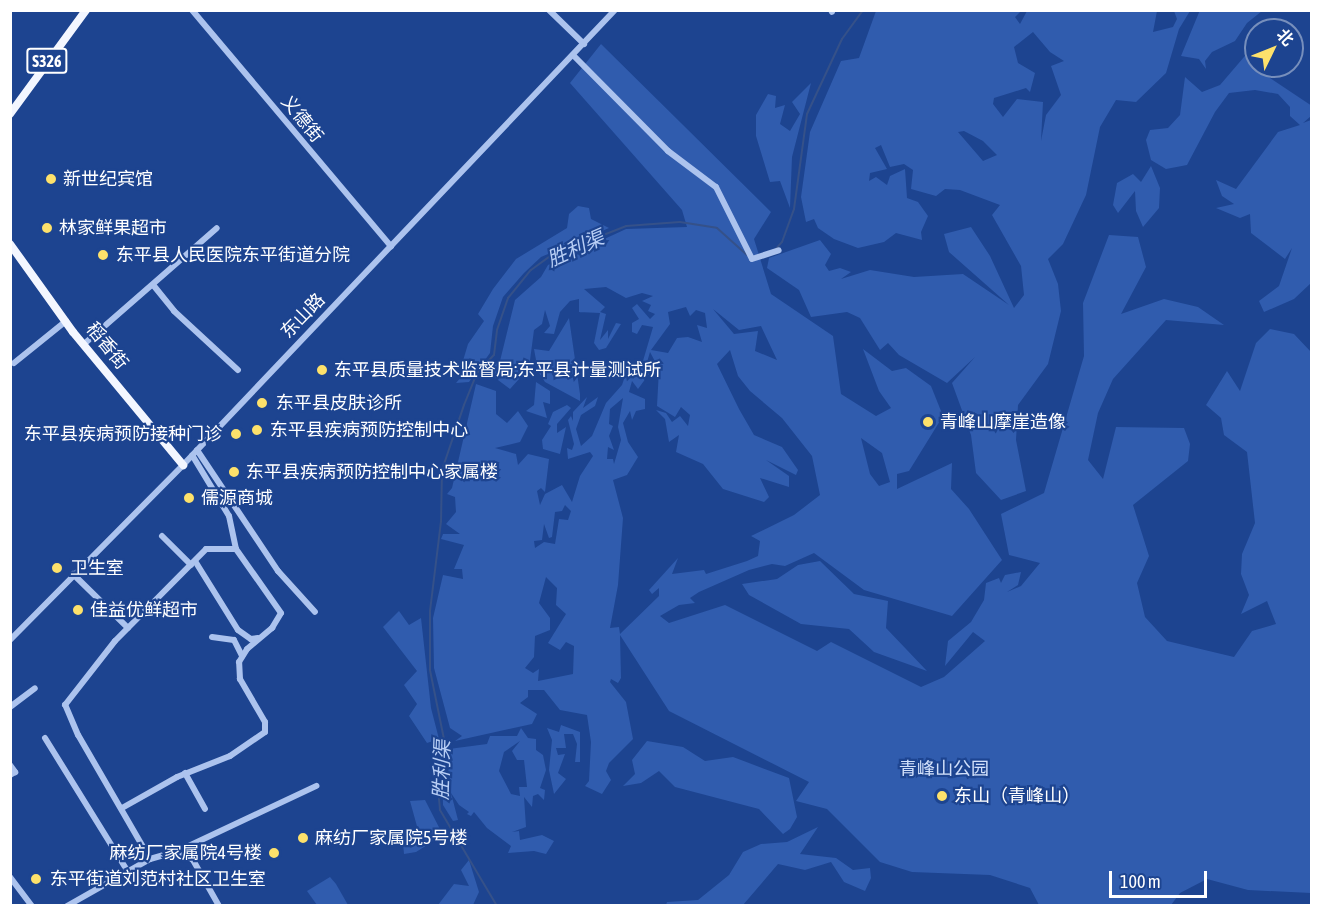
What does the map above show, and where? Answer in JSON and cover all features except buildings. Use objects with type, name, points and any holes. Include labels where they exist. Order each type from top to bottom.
[{"type":"main road","name":"S326","points":[[10,114],[86,10]]},
{"type":"main road","name":"稻香街","points":[[10,244],[84,344],[183,465]]},
{"type":"street","name":"义德街","points":[[192,10],[391,246]]},
{"type":"street","points":[[549,10],[584,44]]},
{"type":"street","name":"东山路","points":[[10,640],[183,465],[615,10]]},
{"type":"street","points":[[573,55],[668,151],[716,187],[752,259],[758,259],[779,250]]},
{"type":"street","points":[[84,344],[154,286],[217,228]]},
{"type":"street","points":[[154,286],[174,311],[238,370]]},
{"type":"street","points":[[14,363],[66,321]]},
{"type":"street","points":[[197,450],[278,571],[315,612]]},
{"type":"street","points":[[192,455],[229,516],[236,549],[281,613],[272,628],[242,656]]},
{"type":"street","points":[[162,536],[193,563],[238,630],[251,639],[259,638]]},
{"type":"street","points":[[150,859],[64,705],[82,678],[206,549],[236,549]]},
{"type":"street","points":[[73,574],[128,628]]},
{"type":"street","points":[[122,808],[185,773],[230,756],[266,732],[265,722],[240,679],[242,656],[234,640],[212,637]]},
{"type":"street","points":[[10,707],[35,688]]},
{"type":"street","points":[[45,738],[128,872]]},
{"type":"street","points":[[10,765],[15,772],[10,775]]},
{"type":"street","points":[[185,773],[206,809]]},
{"type":"street","points":[[67,906],[150,859],[178,851],[316,786]]},
{"type":"street","points":[[178,851],[193,860],[219,906]]},
{"type":"street","points":[[11,878],[28,904]]},
{"type":"green space","points":[[1200,10],[1262,10],[1253,18],[1244,18],[1244,28],[1235,41],[1212,52],[1205,61],[1206,69],[1199,59],[1181,56]]},
{"type":"green space","points":[[876,11],[1021,11],[1015,17],[1020,24],[1027,11],[1157,11],[1153,32],[1173,27],[1177,19],[1174,11],[1190,11],[1179,29],[1166,73],[1136,102],[1116,100],[1100,127],[1086,195],[1063,244],[1048,259],[1058,284],[1061,311],[1048,364],[1018,405],[1016,440],[1026,491],[1001,500],[976,473],[971,435],[952,383],[975,357],[947,383],[899,355],[888,343],[880,350],[860,318],[847,312],[811,317],[799,290],[767,268],[769,258],[820,240],[831,254],[825,265],[829,271],[840,268],[851,272],[841,279],[870,270],[914,277],[963,274],[1009,305],[949,252],[944,234],[971,227],[990,256],[1014,308],[1024,295],[1021,266],[992,215],[1000,205],[960,190],[945,189],[936,196],[911,189],[913,170],[904,164],[890,167],[881,145],[875,148],[887,169],[870,173],[869,181],[876,177],[887,185],[890,176],[905,169],[907,198],[918,202],[928,216],[921,232],[922,240],[896,233],[884,242],[858,248],[834,239],[818,228],[814,219],[806,222],[801,197],[810,132],[841,61],[859,58]],"holes":[[[1033,32],[1050,52],[1064,61],[1051,66],[1061,95],[1046,115],[1041,141],[1043,102],[1017,99],[1003,117],[993,104],[994,98],[1026,88],[1030,92],[1035,73],[1018,63],[1014,47]],[[964,131],[983,141],[997,155],[983,161],[958,132]]]},
{"type":"green space","name":"青峰山公园","points":[[601,44],[771,212],[754,239],[771,294],[833,336],[841,394],[876,416],[891,408],[879,391],[863,349],[892,371],[906,368],[931,386],[943,416],[909,471],[897,474],[897,489],[952,463],[951,489],[969,509],[1002,560],[952,616],[864,590],[814,553],[785,566],[772,564],[749,570],[699,592],[690,598],[695,603],[679,605],[660,616],[669,623],[725,605],[817,651],[831,642],[921,687],[944,677],[985,641],[973,632],[945,666],[948,641],[971,622],[984,600],[986,583],[999,578],[1001,583],[1005,575],[1021,572],[1018,585],[1007,592],[1021,586],[1040,563],[1009,555],[1001,514],[1044,493],[1084,356],[1083,303],[1109,235],[1138,237],[1146,267],[1121,314],[1164,299],[1198,307],[1224,325],[1166,320],[1113,379],[1098,413],[1088,460],[1103,479],[1116,427],[1184,428],[1190,444],[1188,461],[1133,505],[1149,556],[1137,583],[1145,617],[1167,641],[1234,657],[1252,631],[1276,624],[1267,601],[1241,614],[1249,595],[1241,574],[1242,554],[1255,523],[1247,452],[1224,435],[1221,418],[1206,405],[1227,371],[1240,391],[1256,343],[1270,329],[1294,334],[1311,352],[1311,893],[1248,890],[1207,879],[1180,893],[1171,905],[1039,905],[1030,888],[990,875],[912,872],[880,862],[827,809],[796,801],[809,782],[669,711],[620,635],[621,678],[618,683],[611,679],[610,682],[626,702],[633,739],[609,763],[606,771],[611,780],[602,794],[585,786],[589,781],[591,742],[587,715],[560,710],[544,690],[528,690],[528,697],[520,703],[537,714],[532,724],[455,741],[462,736],[450,728],[434,668],[433,618],[443,575],[463,579],[462,569],[454,569],[464,545],[441,539],[443,534],[460,534],[446,524],[456,512],[455,497],[447,494],[452,488],[476,384],[496,391],[496,414],[507,423],[518,411],[528,426],[520,442],[495,448],[516,454],[518,465],[528,454],[549,459],[545,492],[541,488],[537,491],[540,505],[545,494],[562,485],[572,502],[580,476],[593,456],[590,452],[568,459],[567,448],[572,450],[574,444],[568,420],[571,416],[573,421],[573,412],[587,397],[583,408],[598,397],[595,406],[581,415],[576,429],[581,446],[592,436],[606,403],[622,385],[627,370],[633,379],[640,371],[653,327],[642,325],[637,334],[632,332],[632,323],[639,319],[632,308],[637,304],[650,319],[655,314],[648,311],[651,305],[642,301],[653,296],[642,293],[626,298],[606,287],[584,289],[605,307],[600,312],[606,314],[600,340],[608,330],[608,339],[616,323],[621,324],[606,348],[599,350],[594,343],[600,313],[579,312],[579,299],[570,301],[560,312],[554,334],[544,333],[550,326],[545,310],[542,324],[534,330],[529,368],[510,389],[486,371],[500,361],[515,300],[541,277],[548,265],[626,229],[687,227],[682,210],[570,83]],"holes":[[[686,307],[690,316],[696,310],[705,313],[707,328],[697,325],[702,342],[688,337],[677,338],[668,353],[651,350],[670,324],[668,312]],[[713,309],[739,330],[761,326],[777,360],[755,351],[758,331],[734,334]],[[730,350],[738,376],[750,391],[782,418],[812,456],[820,495],[794,515],[751,536],[760,541],[758,556],[747,561],[706,574],[704,570],[672,574],[678,558],[649,590],[652,594],[659,588],[659,596],[620,634],[619,627],[610,628],[618,585],[623,518],[613,480],[627,475],[638,457],[628,442],[623,423],[630,411],[632,420],[636,411],[645,409],[645,399],[629,392],[632,381],[638,389],[649,374],[645,369],[650,352],[659,369],[657,406],[675,417],[681,407],[690,415],[688,426],[680,416],[672,422],[666,413],[656,410],[665,419],[669,442],[679,435],[676,452],[703,464],[723,489],[764,502],[769,497],[760,478],[789,487],[789,476],[766,460],[796,475],[798,470],[782,447],[754,435],[717,364]],[[623,398],[618,427],[621,440],[614,464],[613,459],[607,459],[608,447],[614,450],[609,436],[613,426],[609,424],[610,409]],[[861,438],[882,453],[890,482],[879,486],[870,474]],[[565,505],[571,511],[568,520],[559,519],[555,544],[544,542],[535,548],[534,541],[542,540],[544,524],[549,538],[552,537],[555,512],[562,511]],[[546,577],[557,588],[556,605],[566,614],[548,643],[560,650],[566,642],[574,646],[573,674],[538,681],[539,669],[533,673],[525,668],[534,657],[535,636],[550,630],[550,618],[539,603]]]},
{"type":"green space","points":[[1244,57],[1244,78],[1270,78],[1312,106],[1311,116],[1303,123],[1311,120],[1311,283],[1294,299],[1264,312],[1259,301],[1279,286],[1292,248],[1285,259],[1251,233],[1250,214],[1240,218],[1216,208],[1234,204],[1222,196],[1216,180],[1236,189],[1278,132],[1300,125],[1290,116],[1290,107],[1278,94],[1255,90],[1229,93],[1215,112],[1187,165],[1166,169],[1151,160],[1146,140],[1150,130],[1168,128],[1180,115],[1185,77],[1202,92],[1220,85]]},
{"type":"green space","points":[[811,83],[792,157],[790,208],[780,181],[770,182],[756,136],[756,115],[768,94],[776,96],[775,108],[785,105],[780,124],[790,131],[800,114],[792,102]]},
{"type":"green space","points":[[1151,166],[1160,188],[1159,208],[1143,227],[1136,211],[1135,191],[1118,213],[1113,205],[1117,183],[1133,174],[1141,182]]},
{"type":"green space","points":[[578,206],[589,208],[591,219],[609,228],[541,257],[524,273],[503,297],[493,326],[490,353],[469,382],[456,383],[466,371],[462,364],[468,344],[484,321],[478,314],[493,289],[516,259],[567,228],[569,214]]},
{"type":"green space","points":[[569,318],[580,401],[545,382],[538,371],[534,349],[549,351]]},
{"type":"green space","points":[[536,382],[550,391],[550,404],[543,402],[547,418],[526,411],[534,405]]},
{"type":"green space","points":[[567,405],[571,408],[557,424],[557,433],[566,427],[560,454],[543,449],[542,440],[551,426],[548,424],[553,412]]},
{"type":"green space","points":[[820,561],[854,594],[888,601],[886,628],[927,671],[874,652],[849,629],[801,624],[749,595],[742,584],[777,579],[798,565]]},
{"type":"green space","points":[[399,611],[409,625],[421,618],[431,708],[439,739],[427,743],[409,716],[417,704],[404,685],[417,671],[383,627]]},
{"type":"green space","points":[[561,725],[580,732],[580,762],[575,762],[577,744],[573,734],[564,734],[566,748],[556,748],[558,755],[565,754],[558,773],[566,779],[554,794],[549,770],[552,740],[547,728],[559,732]]},
{"type":"green space","points":[[521,728],[528,738],[536,739],[536,750],[543,755],[546,770],[540,788],[545,790],[544,800],[538,794],[533,796],[532,807],[524,797],[526,827],[512,832],[519,831],[520,840],[542,835],[554,841],[546,854],[534,851],[508,853],[511,846],[487,828],[474,812],[471,816],[467,814],[469,812],[459,805],[451,793],[458,820],[453,821],[443,805],[442,769],[449,749],[487,744],[490,736],[517,736]],"holes":[[[520,741],[512,751],[517,760],[524,760],[527,787],[519,787],[520,796],[511,794],[499,771],[504,752]]]},
{"type":"green space","points":[[647,741],[683,747],[705,761],[733,757],[789,778],[797,817],[790,829],[783,834],[759,809],[675,787],[659,771],[641,783],[623,786],[635,774],[632,760]]},
{"type":"green space","points":[[425,800],[443,835],[416,852],[404,854],[403,843],[418,830],[410,801]]},
{"type":"green space","points":[[818,827],[800,854],[836,858],[853,870],[870,868],[871,878],[865,891],[844,882],[831,862],[805,870],[778,864],[743,905],[666,905],[667,902],[698,900],[729,875],[743,852],[761,844],[787,842]]},
{"type":"green space","points":[[469,860],[479,892],[473,905],[438,905],[454,884],[469,886],[461,870]]},
{"type":"green space","points":[[330,877],[348,905],[317,905],[307,891]]},
{"type":"waterway","name":"胜利渠","points":[[775,250],[782,242],[794,209],[807,114],[842,39],[863,10]]},
{"type":"waterway","name":"胜利渠","points":[[497,906],[440,810],[437,776],[445,744],[430,670],[430,611],[441,522],[442,470],[464,405],[477,373],[494,355],[497,330],[508,298],[531,270],[550,256],[626,226],[680,222],[717,228],[747,255]]},
{"type":"place","name":"新世纪宾馆","points":[[51,179]]},
{"type":"place","name":"林家鲜果超市","points":[[47,228]]},
{"type":"place","name":"东平县人民医院东平街道分院","points":[[103,255]]},
{"type":"place","name":"东平县质量技术监督局;东平县计量测试所","points":[[322,370]]},
{"type":"place","name":"东平县皮肤诊所","points":[[262,403]]},
{"type":"place","name":"青峰山摩崖造像","points":[[928,422]]},
{"type":"place","name":"东平县疾病预防控制中心","points":[[257,430]]},
{"type":"place","name":"东平县疾病预防接种门诊","points":[[236,434]]},
{"type":"place","name":"东平县疾病预防控制中心家属楼","points":[[234,472]]},
{"type":"place","name":"儒源商城","points":[[189,498]]},
{"type":"place","name":"卫生室","points":[[57,568]]},
{"type":"place","name":"佳益优鲜超市","points":[[78,610]]},
{"type":"place","name":"东山（青峰山）","points":[[942,796]]},
{"type":"place","name":"麻纺厂家属院5号楼","points":[[303,838]]},
{"type":"place","name":"麻纺厂家属院4号楼","points":[[274,853]]},
{"type":"place","name":"东平街道刘范村社区卫生室","points":[[36,879]]}]
